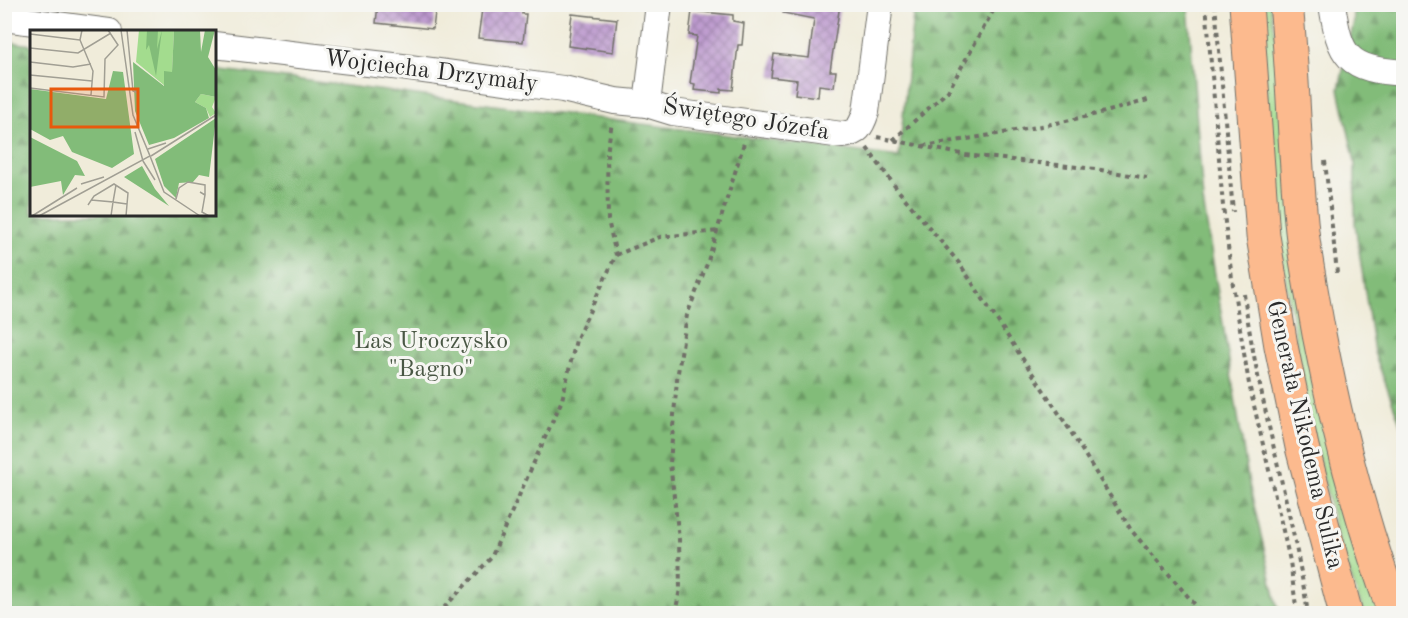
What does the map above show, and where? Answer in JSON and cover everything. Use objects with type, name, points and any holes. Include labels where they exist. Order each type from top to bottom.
[{"type":"highway","name":"Generała Nikodema Sulika","points":[[1246,4],[1263,236],[1281,346],[1302,447],[1346,614]]},
{"type":"highway","name":"Generała Nikodema Sulika","points":[[1286,4],[1296,171],[1302,233],[1312,294],[1337,417],[1359,504],[1395,614]]},
{"type":"street","points":[[647,104],[659,4]]},
{"type":"street","name":"Świętego Józefa","points":[[647,104],[674,112],[750,123],[842,135],[856,133],[861,127],[866,112],[880,4]]},
{"type":"street","points":[[1229,4],[1252,68]]},
{"type":"street","points":[[1332,4],[1338,39],[1344,53],[1350,59],[1373,69],[1404,73]]},
{"type":"street","points":[[4,18],[94,30]]},
{"type":"street","name":"Wojciecha Drzymały","points":[[216,45],[553,87],[615,101],[647,104]]},
{"type":"path","points":[[893,141],[948,91],[997,4]]},
{"type":"path","points":[[1206,4],[1223,206],[1232,279],[1251,394],[1290,561],[1297,614]]},
{"type":"path","points":[[919,147],[1106,113],[1151,99]]},
{"type":"path","points":[[438,614],[491,558],[562,400],[576,340],[616,255],[608,219],[607,153],[612,128],[612,106],[615,101]]},
{"type":"path","points":[[675,614],[680,589],[679,539],[670,463],[677,379],[687,315],[718,231],[750,123]]},
{"type":"path","points":[[856,133],[966,155],[1095,169],[1147,178]]},
{"type":"path","points":[[856,133],[897,189],[959,263],[1066,424],[1131,530],[1203,614]]},
{"type":"path","points":[[1324,154],[1338,278]]},
{"type":"path","points":[[1404,183],[1401,222],[1404,222]]},
{"type":"path","points":[[616,255],[660,237],[718,231]]},
{"type":"green space","name":"Las Uroczysko \"Bagno\"","points":[[914,5],[1188,5],[1203,201],[1249,484],[1279,613],[5,613],[5,41],[30,45],[30,216],[216,216],[216,69],[899,157]]},
{"type":"green space","points":[[1258,5],[1270,5],[1379,613],[1364,613],[1341,550],[1310,423],[1278,233]]},
{"type":"green space","points":[[1353,5],[1403,5],[1403,431],[1374,352],[1355,223],[1355,162],[1339,89],[1354,21]]},
{"type":"building","points":[[378,4],[436,4],[433,29],[376,23]]},
{"type":"building","points":[[487,4],[522,8],[522,14],[526,14],[523,42],[478,38],[482,9],[486,9]]},
{"type":"building","points":[[783,4],[840,4],[830,71],[836,71],[834,87],[819,85],[818,97],[795,94],[797,80],[771,77],[774,54],[809,58],[814,19],[783,13]]},
{"type":"building","points":[[692,11],[733,15],[733,21],[744,23],[742,45],[738,45],[733,90],[721,89],[721,93],[694,90],[695,84],[690,83],[697,36],[689,35]]},
{"type":"building","points":[[572,14],[617,19],[613,52],[568,46]]}]
